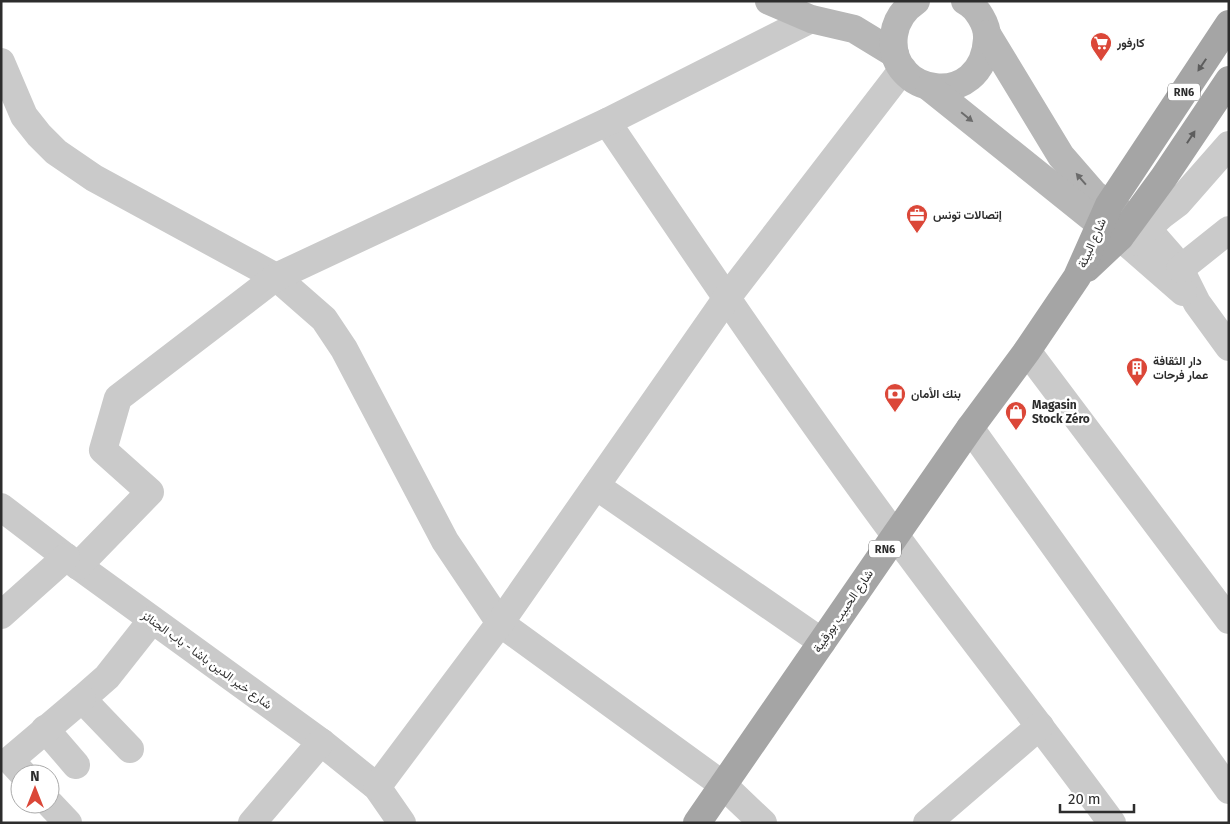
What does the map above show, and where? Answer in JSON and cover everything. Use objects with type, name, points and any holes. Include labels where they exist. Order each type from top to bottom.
[{"type":"main road","name":"شارع البيئة","points":[[1123,227],[1139,160],[1229,24]]},
{"type":"main road","name":"شارع البيئة","points":[[1077,277],[1123,227],[1164,177],[1229,80]]},
{"type":"main road","name":"شارع الحبيب بورقيبة","points":[[697,823],[970,428],[1027,351],[1077,277]]},
{"type":"street","points":[[769,1],[811,19],[854,29],[899,62],[910,77],[930,87],[1123,227],[1157,240],[1180,269],[1197,304]]},
{"type":"street","points":[[965,1],[981,17],[988,34],[1061,156],[1123,227],[1197,304],[1229,347]]},
{"type":"street","points":[[854,29],[912,4]]},
{"type":"street","points":[[899,62],[893,42],[895,29],[900,17],[912,4]]},
{"type":"street","points":[[1,615],[72,561],[150,492],[103,450],[118,398],[276,277],[607,122],[811,19]]},
{"type":"street","points":[[930,87],[948,88],[965,82],[979,69],[986,53],[988,34]]},
{"type":"street","points":[[1,62],[24,116],[56,152],[94,178],[276,277],[324,319],[335,335],[445,541],[500,623],[723,785],[763,823]]},
{"type":"street","points":[[377,787],[500,623],[726,299],[899,62]]},
{"type":"street","points":[[607,122],[726,299],[895,536],[1112,823]]},
{"type":"street","points":[[1123,227],[1188,194],[1229,145]]},
{"type":"street","points":[[1180,269],[1229,230]]},
{"type":"street","points":[[1027,351],[1229,620]]},
{"type":"street","points":[[970,428],[1229,790]]},
{"type":"street","points":[[596,486],[822,642]]},
{"type":"street","name":"شارع خير الدين باشا - باب الجنائز","points":[[1,507],[152,620],[321,742],[377,787],[402,823]]},
{"type":"street","points":[[14,764],[10,760],[107,677],[152,620]]},
{"type":"street","points":[[82,699],[130,749]]},
{"type":"street","points":[[927,823],[1040,726]]},
{"type":"street","points":[[45,729],[76,765]]},
{"type":"street","points":[[252,823],[321,742]]},
{"type":"place","name":"كارفور","points":[[1101,62]]},
{"type":"place","name":"إتصالات تونس","points":[[917,234]]},
{"type":"place","name":"دار الثقافة عمار فرحات","points":[[1137,387]]},
{"type":"place","name":"بنك الأمان","points":[[895,413]]},
{"type":"place","name":"Magasin Stock Zéro","points":[[1016,431]]}]
